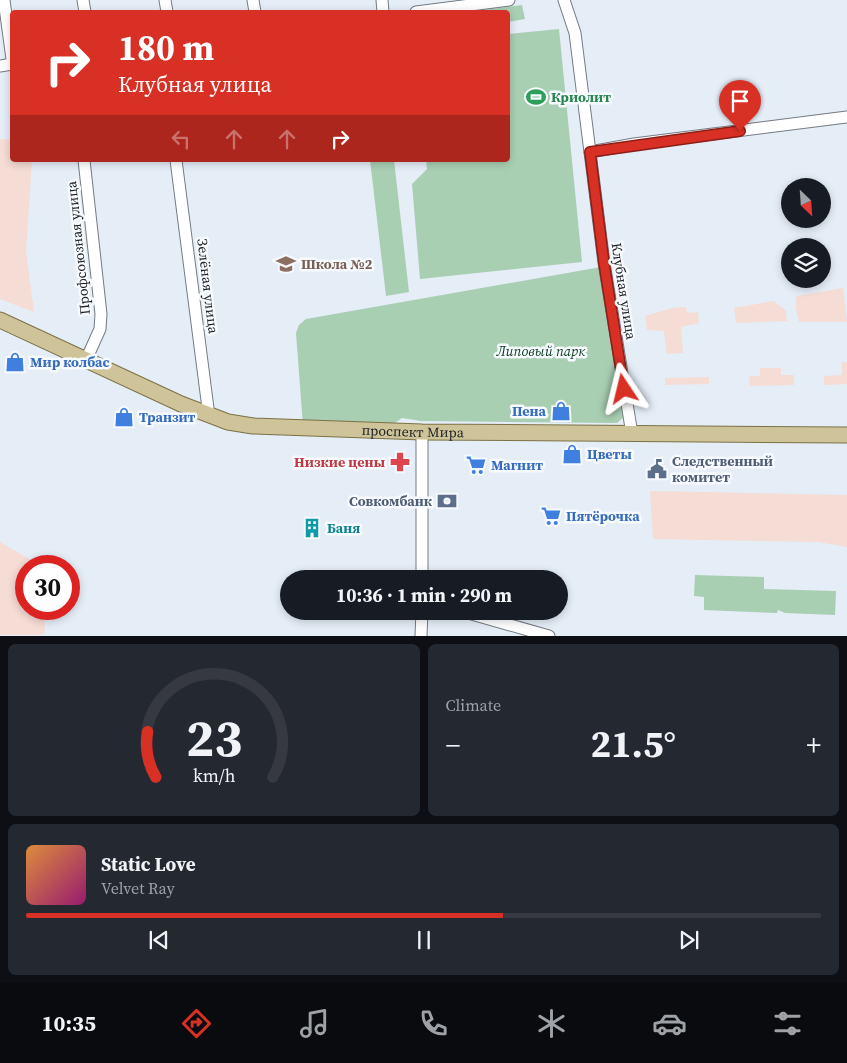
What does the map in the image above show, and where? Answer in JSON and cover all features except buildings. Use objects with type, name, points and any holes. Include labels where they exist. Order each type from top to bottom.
[{"type":"main road","name":"проспект Мира","points":[[0,320],[209,416],[228,422],[253,426],[422,432],[847,436]]},
{"type":"street","points":[[4,0],[10,44]]},
{"type":"street","points":[[432,10],[509,0]]},
{"type":"street","name":"Клубная улица","points":[[564,0],[575,33],[604,263],[632,434]]},
{"type":"street","points":[[590,152],[634,144],[847,117]]},
{"type":"street","name":"Профсоюзная улица","points":[[84,162],[101,314],[100,330],[86,360]]},
{"type":"street","name":"Зелёная улица","points":[[176,162],[209,416]]},
{"type":"street","points":[[422,432],[422,570]]},
{"type":"street","points":[[421,636],[422,620]]},
{"type":"street","points":[[493,620],[549,636]]},
{"type":"shaded area","points":[[0,139],[10,140],[10,162],[32,162],[26,252],[34,312],[0,299]]},
{"type":"shaded area","points":[[843,288],[847,322],[799,322],[796,296]]},
{"type":"shaded area","points":[[774,301],[786,311],[787,321],[736,323],[734,308]]},
{"type":"shaded area","points":[[686,307],[687,313],[698,312],[699,323],[681,327],[683,353],[667,354],[664,331],[647,330],[645,316],[672,308]]},
{"type":"shaded area","points":[[842,362],[847,362],[847,384],[824,385],[824,376],[842,375]]},
{"type":"shaded area","points":[[760,368],[781,368],[781,375],[794,375],[794,385],[750,386],[749,376],[760,376]]},
{"type":"shaded area","points":[[709,377],[709,384],[665,385],[665,378]]},
{"type":"shaded area","points":[[650,491],[847,495],[847,547],[818,542],[653,539]]},
{"type":"shaded area","points":[[0,542],[22,555],[15,555],[15,620],[44,620],[45,633],[38,635],[0,635]]},
{"type":"green space","points":[[522,5],[525,19],[510,22],[510,10],[484,10]]},
{"type":"green space","name":"Криолит","points":[[559,29],[582,262],[420,279],[412,184],[427,169],[426,162],[510,162],[510,34]]},
{"type":"green space","points":[[370,162],[394,162],[409,292],[386,296]]},
{"type":"green space","name":"Липовый парк","points":[[601,267],[626,415],[617,423],[421,421],[402,418],[387,428],[303,426],[296,333],[299,325],[306,319]]},
{"type":"green space","points":[[695,575],[764,577],[764,589],[836,591],[835,615],[785,613],[778,610],[777,613],[704,610],[704,597],[694,596]]},
{"type":"place","name":"Криолит","points":[[536,97]]},
{"type":"place","name":"Школа №2","points":[[286,264]]},
{"type":"place","name":"Мир колбас","points":[[15,362]]},
{"type":"place","name":"Пена","points":[[561,411]]},
{"type":"place","name":"Транзит","points":[[124,417]]},
{"type":"place","name":"Цветы","points":[[572,454]]},
{"type":"place","name":"Низкие цены","points":[[400,462]]},
{"type":"place","name":"Магнит","points":[[476,465]]},
{"type":"place","name":"Следственный комитет","points":[[657,469]]},
{"type":"place","name":"Совкомбанк","points":[[447,501]]},
{"type":"place","name":"Пятёрочка","points":[[551,516]]},
{"type":"place","name":"Баня","points":[[312,528]]},
{"type":"route","points":[[624,389],[604,263],[590,152],[634,144],[740,131]]}]
